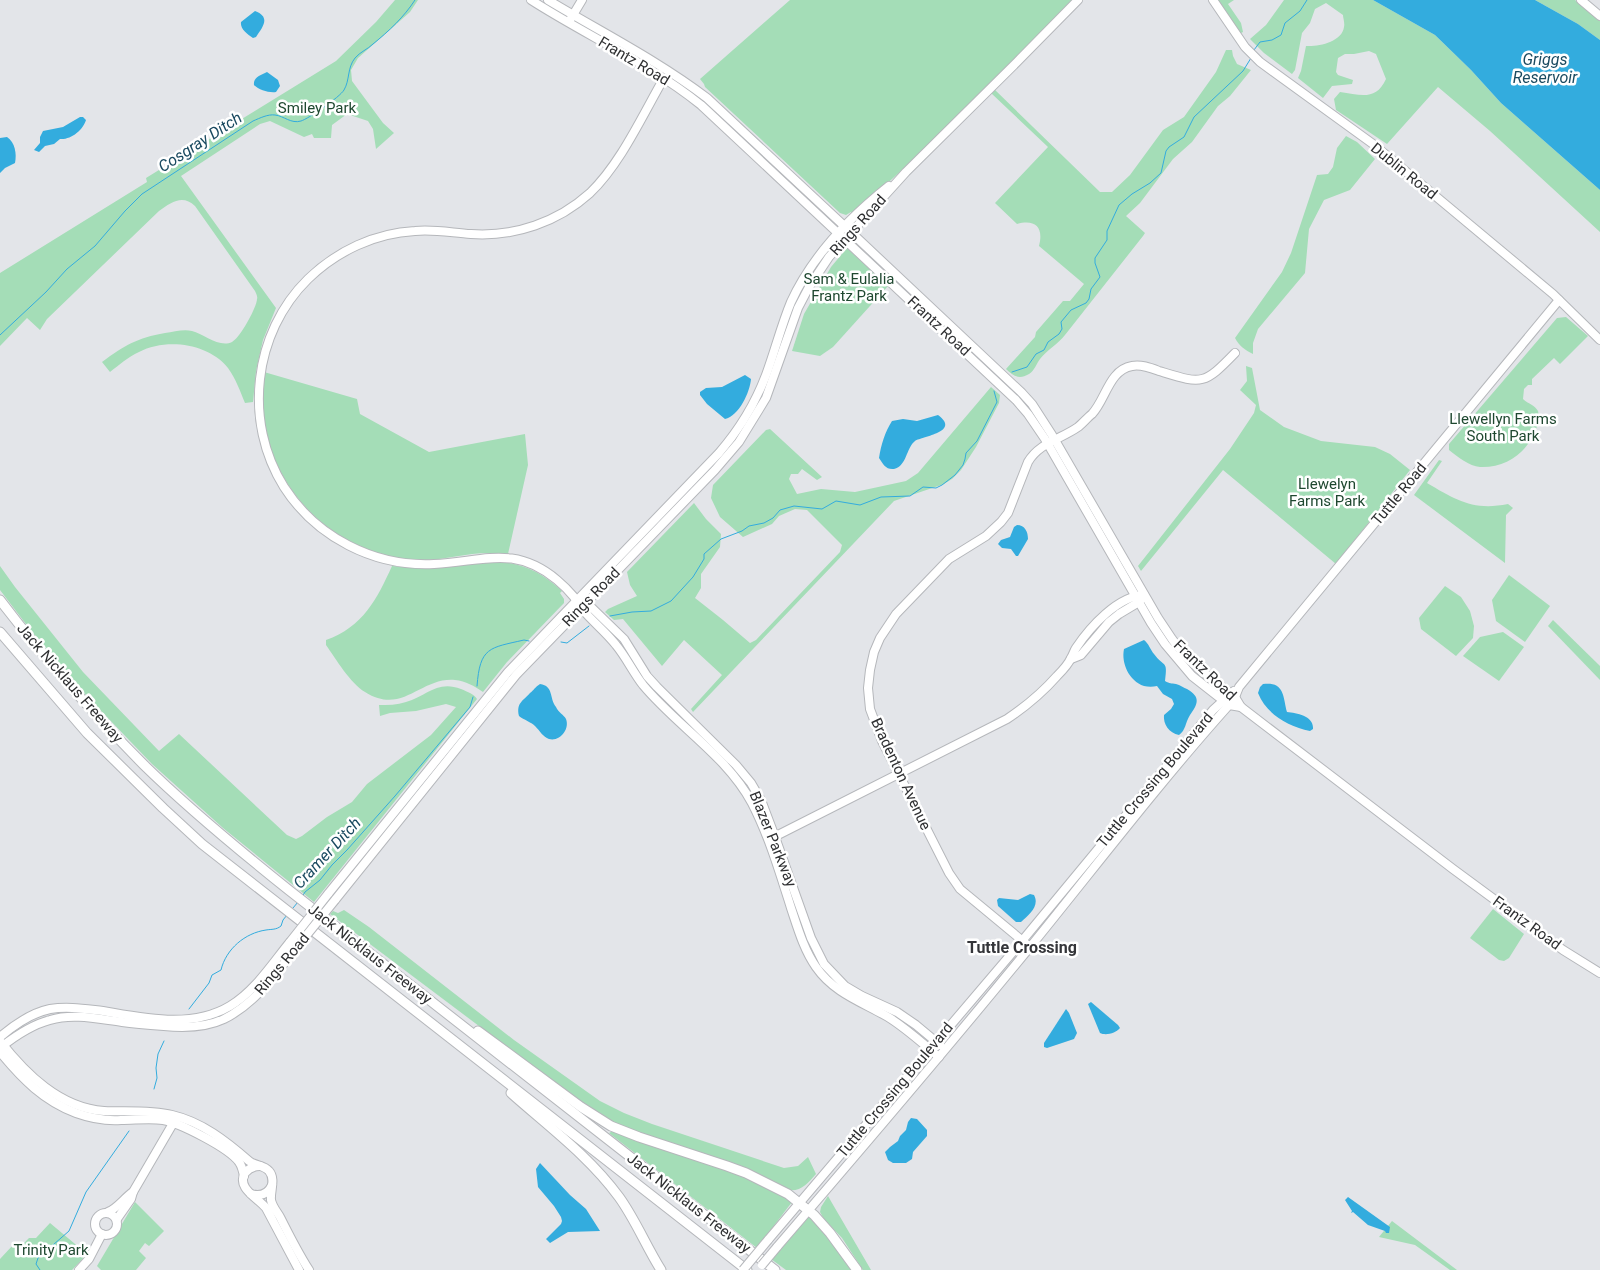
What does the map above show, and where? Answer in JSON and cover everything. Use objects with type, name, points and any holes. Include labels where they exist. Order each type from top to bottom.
[{"type":"highway","name":"Jack Nicklaus Freeway","points":[[0,600],[36,646],[114,734],[217,832],[775,1270]]},
{"type":"highway","name":"Jack Nicklaus Freeway","points":[[0,632],[87,733],[196,838],[747,1270]]},
{"type":"highway","points":[[0,639],[24,668],[87,733]]},
{"type":"highway","points":[[430,1000],[500,1046],[581,1107],[610,1126],[639,1138],[746,1173],[788,1194],[809,1210],[830,1233],[857,1270]]},
{"type":"highway","points":[[499,1076],[511,1093],[599,1172],[619,1198],[661,1270]]},
{"type":"main road","name":"Frantz Road","points":[[531,0],[664,78],[701,105],[1016,400],[1028,414],[1047,444],[1164,644],[1180,663],[1241,707],[1452,869],[1563,950],[1600,973]]},
{"type":"main road","name":"Frantz Road","points":[[548,0],[669,71],[704,96],[1022,393],[1032,404],[1055,439],[1144,595],[1172,639],[1184,655],[1228,698]]},
{"type":"main road","points":[[569,22],[582,0]]},
{"type":"main road","name":"Rings Road","points":[[242,1003],[266,986],[516,675],[728,456],[739,442],[766,398],[798,308],[818,272],[842,236],[1078,0]]},
{"type":"main road","name":"Dublin Road","points":[[1213,0],[1245,47],[1264,66],[1373,144],[1559,300],[1600,340]]},
{"type":"main road","points":[[1581,0],[1600,16]]},
{"type":"main road","points":[[632,59],[669,71]]},
{"type":"main road","points":[[664,78],[670,78],[704,96]]},
{"type":"main road","name":"Blazer Parkway","points":[[664,78],[610,171],[590,192],[563,213],[532,227],[500,234],[477,235],[424,230],[388,235],[361,243],[329,261],[301,286],[278,318],[269,339],[260,374],[258,400],[260,420],[270,460],[292,498],[312,521],[344,544],[365,553],[405,564],[441,564],[497,557],[515,559],[538,568],[551,576],[583,606],[616,644],[646,688],[730,772],[749,798],[772,838],[811,938],[824,964],[845,986],[898,1012],[945,1049]]},
{"type":"main road","name":"Rings Road","points":[[242,1003],[508,672],[731,439],[758,394],[784,320],[800,284],[822,253],[842,236]]},
{"type":"main road","name":"Tuttle Road","points":[[1239,688],[1559,300]]},
{"type":"main road","name":"Bradenton Avenue","points":[[1030,947],[970,898],[955,882],[899,775],[870,709],[868,688],[874,652],[880,638],[896,614],[949,559],[986,536],[1008,514],[1034,453],[1078,427],[1093,412],[1120,371],[1133,366],[1146,367],[1185,380],[1202,380],[1216,373],[1235,353]]},
{"type":"main road","points":[[772,838],[987,730],[1017,712],[1041,693],[1071,659],[1081,655],[1109,622],[1144,595]]},
{"type":"main road","name":"Tuttle Crossing Boulevard","points":[[743,1270],[930,1050],[1165,768],[1239,688]]},
{"type":"main road","name":"Tuttle Crossing Boulevard","points":[[758,1270],[1030,947],[1228,698]]},
{"type":"main road","name":"Blazer Parkway","points":[[772,838],[801,937],[816,967],[828,982],[840,992],[896,1022],[939,1057]]},
{"type":"main road","points":[[0,1037],[29,1017],[49,1010],[68,1007],[170,1020],[208,1016],[229,1006],[242,1003]]},
{"type":"main road","points":[[242,1003],[222,1020],[184,1028],[124,1023],[88,1017],[67,1017],[50,1020],[33,1026],[1,1047],[34,1079],[56,1095],[100,1111],[156,1113],[200,1126],[220,1137],[250,1161],[264,1167],[272,1177],[272,1203],[309,1270]]},
{"type":"main road","points":[[175,1120],[235,1158],[242,1167],[244,1185],[247,1191],[266,1208],[299,1270]]},
{"type":"main road","points":[[116,1219],[131,1199],[133,1192],[175,1120]]},
{"type":"main road","points":[[244,1176],[246,1171],[260,1166]]},
{"type":"main road","points":[[251,1194],[257,1196],[265,1194],[272,1185]]},
{"type":"main road","points":[[108,1212],[116,1219],[117,1226],[114,1232],[108,1235],[98,1232],[95,1226],[96,1219],[101,1214],[113,1210],[133,1192]]},
{"type":"main road","points":[[79,1270],[89,1259],[102,1234]]},
{"type":"green space","name":"Smiley Park","points":[[395,0],[418,0],[410,12],[358,58],[351,70],[352,81],[383,123],[394,133],[376,149],[373,129],[368,121],[347,114],[332,125],[331,138],[314,138],[312,134],[304,137],[270,121],[260,124],[181,176],[276,308],[263,340],[256,371],[253,402],[245,403],[233,376],[220,360],[198,348],[174,344],[150,348],[131,356],[110,372],[102,362],[139,340],[178,331],[192,331],[222,343],[232,342],[239,335],[251,315],[257,298],[255,291],[195,206],[186,200],[172,202],[159,211],[47,319],[40,330],[27,318],[0,346],[0,273],[147,182],[146,178],[336,61],[376,22]]},
{"type":"green space","points":[[790,0],[1074,0],[927,147],[853,214],[851,212],[846,215],[840,213],[705,87],[700,79]]},
{"type":"green space","points":[[1216,0],[1234,0],[1228,4],[1241,23],[1243,32],[1239,34]]},
{"type":"green space","points":[[1284,0],[1373,0],[1435,35],[1501,103],[1600,190],[1600,232],[1490,131],[1438,87],[1387,144],[1336,110],[1334,99],[1340,92],[1367,95],[1378,91],[1382,86],[1386,79],[1376,54],[1369,51],[1345,54],[1338,58],[1336,72],[1338,75],[1353,80],[1352,84],[1332,86],[1323,98],[1298,78],[1306,46],[1329,43],[1339,36],[1344,27],[1343,15],[1326,3],[1315,9],[1310,23],[1302,33],[1295,70],[1292,74],[1264,53],[1250,39],[1266,25]]},
{"type":"green space","points":[[1535,0],[1575,0],[1600,21],[1600,40],[1578,24]]},
{"type":"green space","points":[[1226,50],[1232,50],[1237,64],[1251,70],[1230,96],[1218,106],[1192,142],[1173,159],[1140,203],[1126,216],[1145,233],[1065,335],[1043,356],[1034,369],[1022,377],[1011,374],[1006,369],[1035,337],[1036,332],[1063,301],[1070,301],[1084,284],[1039,246],[1040,234],[1037,226],[1029,223],[1017,224],[995,203],[1048,147],[991,93],[994,89],[1100,192],[1112,192],[1130,175],[1163,130],[1184,117],[1216,72]]},
{"type":"green space","points":[[1346,136],[1357,142],[1375,159],[1350,190],[1324,200],[1309,229],[1305,273],[1258,329],[1253,343],[1253,354],[1242,348],[1235,338],[1282,272],[1291,253],[1317,175],[1328,174],[1333,167],[1337,148]]},
{"type":"green space","name":"Sam & Eulalia Frantz Park","points":[[847,248],[888,286],[833,347],[820,356],[792,351],[804,314],[831,267]]},
{"type":"green space","name":"Llewellyn Farms South Park","points":[[1566,317],[1588,336],[1560,364],[1554,358],[1532,379],[1532,385],[1528,385],[1524,389],[1523,399],[1537,409],[1539,417],[1535,432],[1525,448],[1505,463],[1489,467],[1480,467],[1468,463],[1449,450],[1449,444],[1557,318]]},
{"type":"green space","name":"Llewelyn Farms Park","points":[[1246,366],[1252,368],[1260,410],[1284,427],[1321,441],[1375,447],[1390,454],[1410,470],[1336,564],[1223,470],[1141,571],[1138,566],[1230,449],[1254,413],[1256,405],[1240,390],[1247,381]]},
{"type":"green space","points":[[264,372],[357,399],[360,414],[429,452],[525,434],[528,465],[508,554],[480,553],[427,560],[391,556],[365,548],[341,536],[319,520],[300,501],[285,479],[273,455],[264,421]]},
{"type":"green space","points":[[991,387],[1000,395],[999,403],[976,447],[961,470],[944,484],[894,501],[693,712],[691,709],[722,675],[684,640],[662,666],[623,619],[614,620],[605,612],[637,596],[630,585],[627,572],[694,503],[721,534],[720,547],[701,574],[701,588],[695,598],[750,643],[756,640],[840,552],[842,545],[807,510],[795,509],[779,516],[772,524],[743,537],[720,517],[711,498],[713,485],[766,430],[770,429],[822,477],[817,480],[802,469],[798,474],[791,474],[789,479],[797,494],[821,489],[855,492],[906,481],[918,473]]},
{"type":"green space","name":"Llewellyn Farms South Park","points":[[1439,460],[1442,461],[1427,483],[1456,499],[1475,505],[1496,506],[1508,504],[1513,508],[1506,515],[1505,563],[1414,495]]},
{"type":"green space","points":[[488,561],[519,565],[536,572],[562,591],[560,593],[564,603],[507,662],[483,692],[463,681],[455,680],[432,684],[401,698],[390,700],[378,698],[365,692],[354,683],[326,645],[326,640],[350,628],[359,620],[381,590],[392,566],[440,566]]},
{"type":"green space","points":[[0,566],[83,672],[159,751],[179,734],[287,835],[296,839],[352,802],[367,784],[431,735],[456,707],[446,704],[416,711],[390,713],[380,716],[379,705],[403,703],[445,686],[461,689],[472,694],[477,699],[314,902],[223,828],[152,764],[82,691],[32,632],[0,590]]},
{"type":"green space","points":[[1509,575],[1550,606],[1525,642],[1496,621],[1492,600]]},
{"type":"green space","points":[[1445,586],[1461,597],[1470,611],[1474,626],[1473,638],[1456,656],[1421,629],[1419,618]]},
{"type":"green space","points":[[1553,620],[1600,666],[1600,680],[1548,626]]},
{"type":"green space","points":[[1503,632],[1524,647],[1499,681],[1463,656],[1480,637]]},
{"type":"green space","points":[[1493,909],[1524,934],[1509,958],[1504,961],[1499,960],[1470,938]]},
{"type":"green space","points":[[344,910],[369,927],[514,1040],[600,1101],[652,1124],[784,1168],[798,1166],[808,1157],[816,1174],[807,1184],[797,1190],[788,1190],[636,1134],[610,1122],[580,1102],[330,914],[333,911],[338,913]]},
{"type":"green space","points":[[615,1130],[724,1168],[770,1188],[792,1202],[757,1248],[609,1133]]},
{"type":"green space","points":[[828,1196],[871,1270],[863,1270],[842,1238],[824,1219],[820,1212]]},
{"type":"green space","points":[[135,1202],[164,1231],[149,1246],[145,1243],[139,1251],[146,1258],[136,1270],[101,1270],[97,1266]]},
{"type":"green space","points":[[808,1216],[830,1239],[853,1270],[786,1270],[771,1259]]},
{"type":"green space","points":[[1392,1221],[1457,1270],[1450,1270],[1415,1245],[1379,1237]]},
{"type":"green space","name":"Trinity Park","points":[[50,1223],[87,1254],[72,1270],[0,1270],[0,1259],[13,1245],[18,1249],[29,1238],[36,1238]]},
{"type":"water","name":"Griggs Reservoir","points":[[1373,0],[1535,0],[1578,24],[1600,40],[1600,190],[1501,103],[1435,35]]},
{"type":"water","points":[[255,11],[263,16],[264,22],[261,30],[253,38],[243,29],[241,22]]},
{"type":"water","points":[[267,72],[278,80],[280,86],[276,92],[264,91],[254,85],[256,78]]},
{"type":"water","points":[[80,117],[86,120],[76,134],[45,146],[39,152],[34,150],[40,143],[43,131],[63,127]]},
{"type":"water","points":[[7,137],[15,148],[15,163],[0,173],[0,138]]},
{"type":"water","points":[[745,375],[751,379],[748,390],[743,403],[730,417],[725,419],[707,404],[700,395],[700,392],[706,388],[722,387]]},
{"type":"water","points":[[938,415],[944,421],[945,426],[943,429],[938,433],[915,441],[904,461],[898,467],[889,469],[885,466],[879,458],[887,430],[892,421],[903,419],[917,421]]},
{"type":"water","points":[[1017,525],[1025,529],[1028,539],[1018,556],[1016,556],[1011,549],[1002,548],[998,544],[1001,540],[1010,537],[1014,527]]},
{"type":"water","points":[[1144,640],[1157,658],[1164,664],[1166,669],[1165,681],[1187,689],[1196,698],[1195,707],[1179,735],[1167,728],[1165,722],[1164,715],[1174,704],[1172,699],[1163,694],[1157,686],[1147,687],[1139,684],[1130,676],[1125,666],[1124,649]]},
{"type":"water","points":[[540,684],[547,687],[554,704],[566,719],[567,727],[557,739],[547,738],[533,725],[519,716],[518,708],[521,703]]},
{"type":"water","points":[[1263,684],[1275,685],[1279,688],[1282,692],[1287,712],[1300,714],[1308,718],[1313,725],[1313,729],[1310,731],[1286,723],[1267,708],[1258,693]]},
{"type":"water","points":[[1030,894],[1034,895],[1035,907],[1021,922],[1016,922],[998,906],[997,900],[999,898],[1018,900]]},
{"type":"water","points":[[1091,1002],[1120,1028],[1111,1034],[1100,1033],[1088,1004]]},
{"type":"water","points":[[1066,1009],[1077,1033],[1074,1039],[1047,1048],[1044,1047],[1044,1043]]},
{"type":"water","points":[[911,1118],[917,1119],[927,1130],[927,1136],[913,1152],[912,1159],[906,1163],[893,1163],[888,1160],[885,1152],[898,1141],[906,1130]]},
{"type":"water","points":[[540,1163],[586,1209],[600,1231],[568,1232],[550,1243],[546,1239],[562,1221],[554,1206],[538,1187],[536,1169]]},
{"type":"water","points":[[1348,1197],[1390,1227],[1389,1233],[1368,1225],[1353,1212],[1351,1213],[1352,1211],[1345,1200]]},
{"type":"waterway","name":"Cosgray Ditch","points":[[0,335],[46,292],[67,269],[95,246],[142,194],[253,121],[272,115],[291,121],[301,121],[337,98],[346,86],[352,62],[355,58],[390,29],[415,0]]},
{"type":"waterway","name":"Cramer Ditch","points":[[1254,50],[1260,42],[1272,40],[1281,35],[1285,23],[1300,11],[1307,0]]},
{"type":"waterway","name":"Cramer Ditch","points":[[1012,372],[1027,367],[1036,354],[1044,350],[1048,342],[1059,334],[1062,329],[1061,322],[1071,310],[1086,303],[1091,289],[1100,277],[1095,258],[1107,240],[1107,231],[1119,205],[1161,173],[1166,151],[1169,147],[1184,137],[1194,117],[1243,71],[1251,58]]},
{"type":"waterway","name":"Cramer Ditch","points":[[610,616],[651,611],[671,601],[693,577],[704,559],[704,554],[721,539],[742,531],[749,526],[764,523],[773,518],[780,510],[794,506],[822,509],[836,501],[860,505],[881,497],[910,496],[923,487],[936,488],[942,485],[955,475],[963,465],[966,453],[977,441],[997,402],[994,391]]},
{"type":"waterway","name":"Cramer Ditch","points":[[561,642],[567,643],[589,626]]},
{"type":"waterway","name":"Cramer Ditch","points":[[477,686],[481,663],[488,651],[502,645],[524,640],[529,641]]},
{"type":"waterway","name":"Cramer Ditch","points":[[302,897],[305,892],[320,880],[395,796],[470,707],[473,697]]},
{"type":"waterway","name":"Cramer Ditch","points":[[293,908],[298,902]]},
{"type":"waterway","name":"Cramer Ditch","points":[[189,1009],[209,983],[212,975],[221,970],[227,955],[238,943],[258,932],[276,929],[281,926],[287,915]]},
{"type":"waterway","name":"Cramer Ditch","points":[[154,1089],[157,1078],[158,1054],[164,1041]]},
{"type":"waterway","name":"Cramer Ditch","points":[[40,1270],[36,1264],[38,1258],[69,1231],[86,1192],[129,1131]]},
{"type":"district","name":"Tuttle Crossing","points":[[1022,947]]}]
